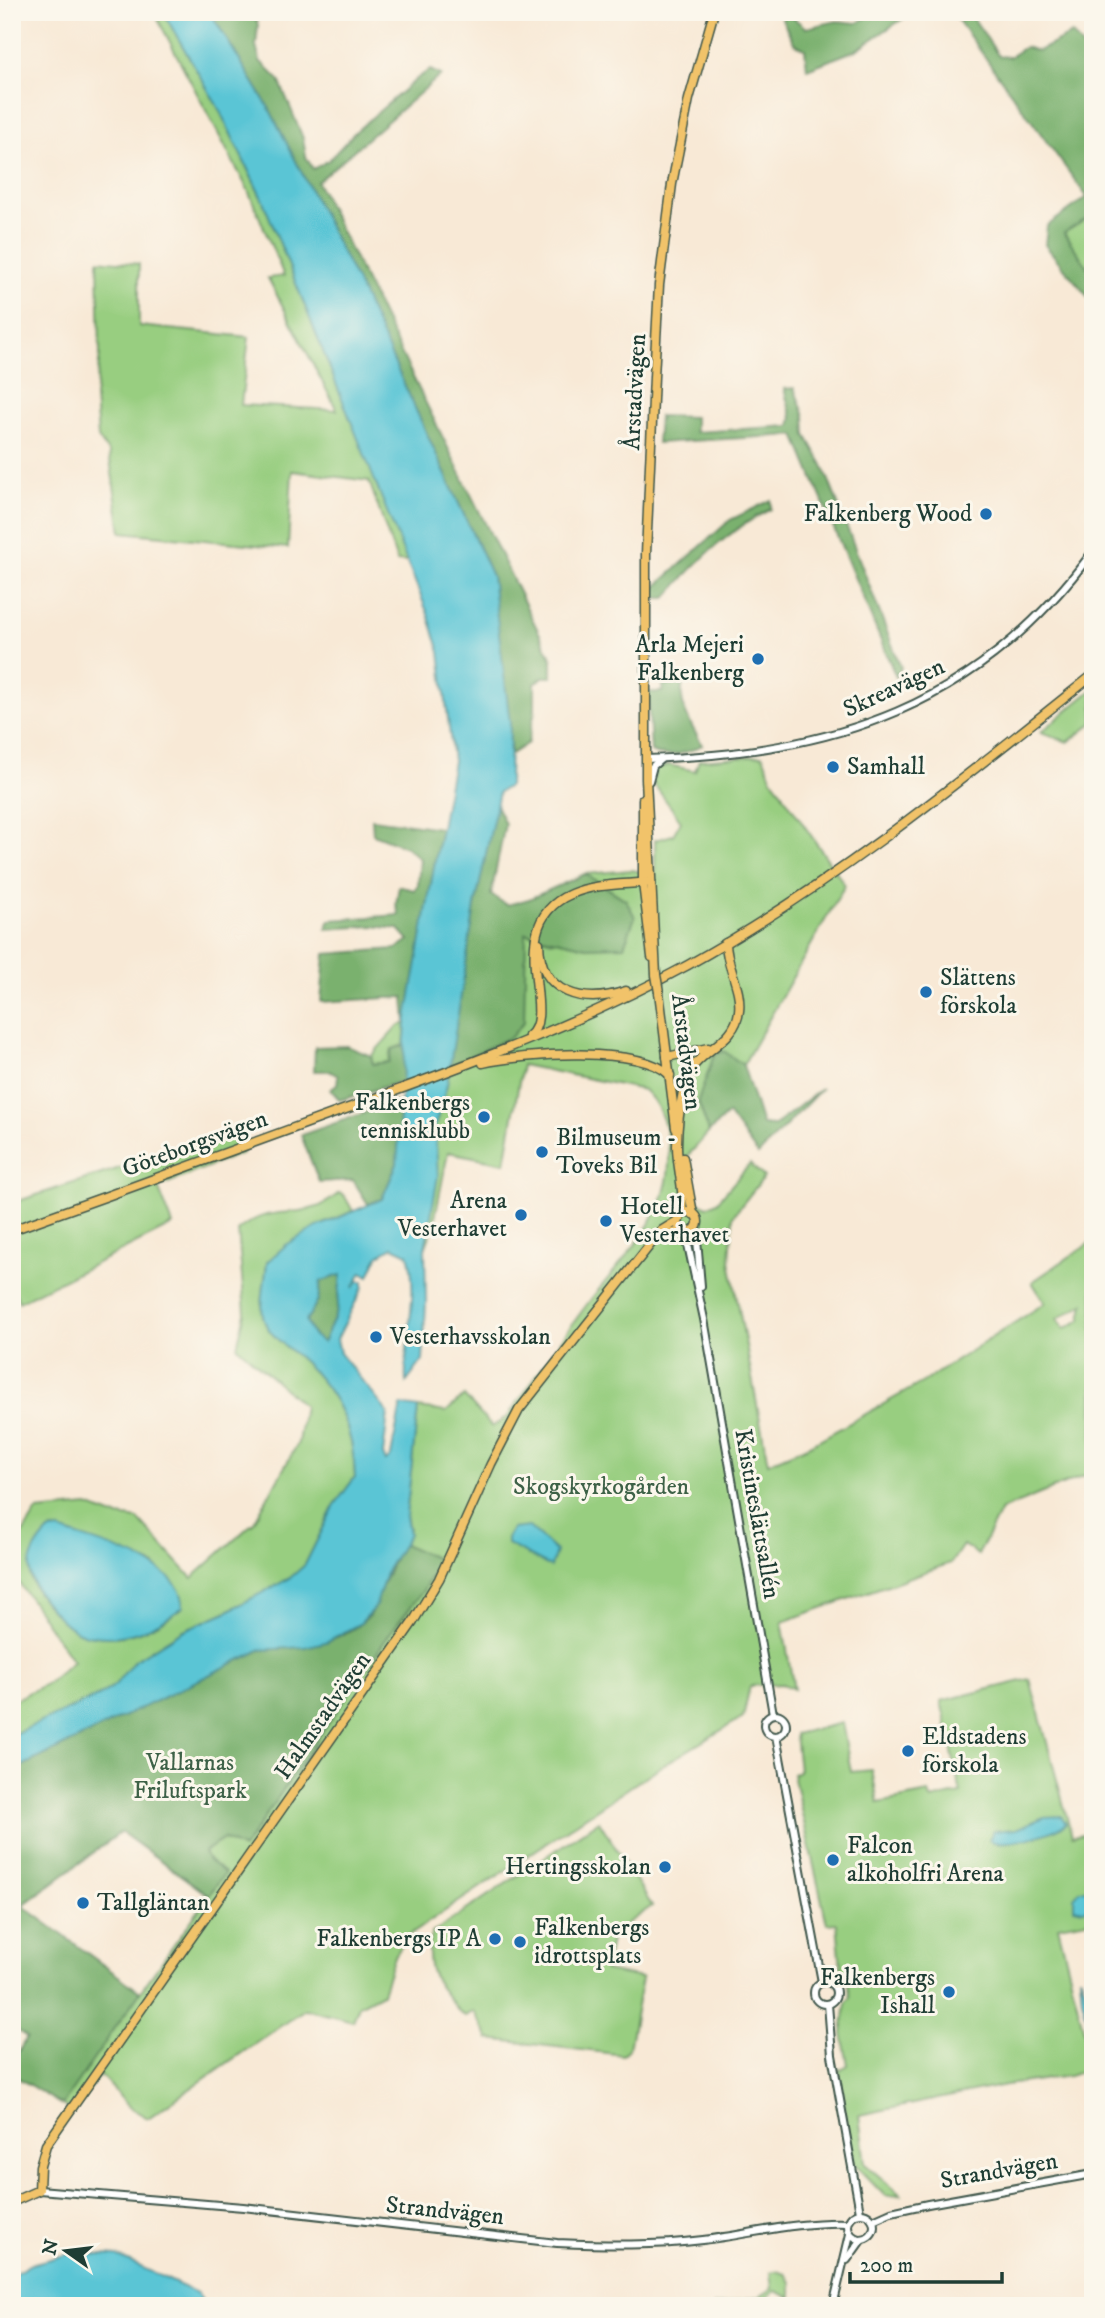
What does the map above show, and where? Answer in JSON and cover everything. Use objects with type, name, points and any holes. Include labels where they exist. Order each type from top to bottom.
[{"type":"main road","name":"Årstadvägen","points":[[680,1218],[683,1198],[677,1135],[647,883],[646,554],[659,285],[676,163],[689,99],[714,12]]},
{"type":"main road","points":[[460,1067],[642,988],[726,943],[811,888],[967,776],[1093,675]]},
{"type":"main road","name":"Årstadvägen","points":[[646,779],[649,813],[647,883]]},
{"type":"main road","points":[[512,1046],[531,1035],[538,1024],[534,947],[551,908],[572,893],[647,883]]},
{"type":"main road","points":[[539,931],[540,956],[546,972],[570,993],[595,999],[642,988]]},
{"type":"main road","points":[[677,1135],[688,1071],[729,1034],[739,1013],[739,997],[727,962],[726,943]]},
{"type":"main road","points":[[639,1061],[662,1054],[664,1034]]},
{"type":"main road","points":[[667,1057],[712,1048]]},
{"type":"main road","points":[[460,1067],[541,1054],[639,1061],[658,1065],[670,1075]]},
{"type":"main road","name":"Göteborgsvägen","points":[[12,1230],[460,1067]]},
{"type":"main road","name":"Årstadvägen","points":[[677,1135],[693,1214],[698,1221],[696,1228]]},
{"type":"main road","points":[[684,1231],[680,1218],[693,1214]]},
{"type":"main road","name":"Halmstadvägen","points":[[39,2190],[40,2166],[46,2145],[413,1622],[439,1579],[495,1454],[519,1410],[655,1239],[666,1227],[680,1218]]},
{"type":"main road","points":[[655,1239],[696,1228]]},
{"type":"main road","points":[[12,2202],[39,2190]]},
{"type":"street","name":"Skreavägen","points":[[646,760],[821,738],[884,718],[928,698],[983,664],[1026,629],[1093,551]]},
{"type":"street","points":[[649,813],[651,771],[661,759]]},
{"type":"street","name":"Kristineslättsallén","points":[[696,1228],[695,1245],[704,1319]]},
{"type":"street","name":"Kristineslättsallén","points":[[684,1231],[704,1319],[773,1714]]},
{"type":"street","points":[[773,1714],[781,1716],[786,1724],[783,1732],[776,1736],[768,1734],[764,1727],[766,1719],[773,1714]]},
{"type":"street","points":[[776,1736],[822,1982]]},
{"type":"street","points":[[822,1982],[829,1983],[835,1989],[835,1998],[828,2004],[818,2002],[813,1995],[815,1987],[822,1982]]},
{"type":"street","points":[[828,2004],[832,2055],[860,2212],[873,2220],[873,2232],[862,2239],[848,2257],[834,2306]]},
{"type":"street","name":"Strandvägen","points":[[873,2220],[891,2212],[928,2204],[1093,2174]]},
{"type":"street","name":"Strandvägen","points":[[39,2190],[174,2200],[557,2243],[602,2245],[670,2243],[819,2223],[848,2223]]},
{"type":"street","points":[[834,2306],[850,2234],[848,2223],[852,2216],[860,2212]]},
{"type":"street","points":[[850,2234],[862,2239]]},
{"type":"green space","points":[[154,12],[163,12],[219,109],[263,201],[408,562],[397,561],[369,481],[292,471],[288,548],[121,532],[109,453],[98,438],[95,397],[100,354],[98,260],[139,264],[139,326],[249,337],[241,405],[337,410],[268,278],[284,276],[248,190]]},
{"type":"green space","points":[[210,12],[254,12],[258,25],[256,46],[260,61],[279,80],[303,138],[306,157],[313,169],[329,160],[355,132],[419,77],[430,70],[441,75],[317,182],[552,659],[552,677],[543,677],[535,684],[535,710],[528,743],[511,754],[492,576],[361,290],[269,108]]},
{"type":"green space","points":[[786,12],[806,28],[837,21],[857,23],[875,12],[913,12],[856,50],[807,69],[805,49],[794,43],[781,17]]},
{"type":"green space","points":[[952,12],[969,12],[999,56],[1009,57],[1025,47],[1038,51],[1072,34],[1093,61],[1093,215],[1064,233],[1093,275],[1093,303],[1045,245],[1047,226],[1087,197]]},
{"type":"green space","points":[[1093,215],[1093,275],[1063,232]]},
{"type":"green space","points":[[794,388],[805,416],[806,435],[823,465],[901,668],[896,677],[795,435],[657,443],[659,416],[695,417],[695,432],[790,426],[792,418],[784,389]]},
{"type":"green space","points":[[771,500],[771,509],[755,517],[714,548],[666,598],[652,598],[651,591],[730,520]]},
{"type":"green space","points":[[683,683],[684,707],[702,745],[677,754],[651,752],[648,692],[662,692],[663,685]]},
{"type":"green space","points":[[1093,689],[1093,723],[1068,742],[1041,732]]},
{"type":"green space","name":"Skogskyrkogården","points":[[763,755],[771,777],[845,885],[743,1065],[724,1052],[698,1101],[709,1132],[685,1159],[693,1193],[707,1207],[717,1202],[750,1164],[764,1177],[733,1216],[730,1261],[768,1463],[810,1445],[923,1382],[1045,1303],[1032,1282],[1093,1241],[1093,1472],[1001,1510],[978,1555],[963,1545],[951,1563],[782,1622],[794,1689],[782,1684],[750,1686],[743,1717],[657,1769],[409,1935],[393,1959],[382,1993],[359,2005],[353,2021],[305,2009],[148,2118],[129,2107],[100,2074],[73,2112],[12,2074],[12,2063],[27,2037],[12,2027],[12,1771],[149,1703],[401,1543],[409,1529],[406,1516],[418,1408],[446,1412],[464,1396],[492,1427],[508,1416],[588,1303],[645,1231],[665,1190],[669,1160],[665,1128],[653,1101],[644,1090],[522,1065],[505,1163],[448,1152],[433,1228],[425,1249],[435,1126],[449,1066],[511,1037],[526,933],[552,941],[626,900],[585,874],[631,870],[655,874],[655,840],[673,835],[681,821],[653,783],[655,769],[669,765],[695,771],[699,760]],"holes":[[[1084,1304],[1081,1320],[1064,1329],[1057,1319]],[[121,1832],[209,1896],[140,1992],[22,1906]]]},
{"type":"green space","points":[[496,805],[505,824],[491,895],[507,905],[529,899],[585,874],[626,900],[635,917],[624,946],[586,947],[526,933],[524,1022],[511,1037],[449,1066],[475,906]]},
{"type":"green space","points":[[372,819],[441,828],[406,1023],[404,997],[321,1002],[325,954],[396,949],[409,940],[399,929],[373,926],[326,929],[330,920],[399,915],[396,904],[399,886],[414,890],[418,885],[420,859],[406,847],[373,834]]},
{"type":"green space","points":[[406,1023],[404,1045],[390,1054],[389,1062],[373,1064],[371,1056],[398,1026]]},
{"type":"green space","points":[[404,1045],[404,1081],[340,1100],[330,1089],[337,1084],[338,1076],[329,1071],[314,1071],[315,1047],[347,1046],[371,1056],[373,1064],[389,1062],[392,1049]]},
{"type":"green space","points":[[724,1051],[743,1065],[762,1125],[774,1126],[822,1088],[758,1155],[728,1114],[709,1132],[698,1101],[714,1055]]},
{"type":"green space","points":[[395,1102],[402,1103],[397,1164],[382,1199],[368,1204],[353,1180],[319,1182],[301,1135]]},
{"type":"green space","points":[[234,1131],[242,1153],[158,1187],[173,1225],[19,1302],[12,1286],[12,1203]]},
{"type":"green space","points":[[339,1193],[344,1195],[353,1211],[317,1227],[267,1262],[263,1296],[263,1316],[269,1330],[317,1375],[327,1388],[342,1415],[352,1444],[355,1477],[334,1506],[305,1565],[290,1579],[182,1631],[134,1661],[115,1685],[100,1695],[12,1735],[12,1701],[48,1683],[73,1661],[12,1573],[12,1551],[37,1511],[88,1506],[111,1515],[138,1519],[192,1578],[254,1522],[298,1443],[304,1406],[237,1346],[245,1313],[238,1230],[267,1215],[314,1208]],"holes":[[[54,1530],[154,1565],[170,1580],[183,1607],[149,1628],[114,1637],[97,1636],[64,1621],[39,1595],[30,1569],[36,1552],[49,1531]]]},
{"type":"green space","points":[[341,1274],[337,1312],[323,1344],[312,1334],[306,1321],[318,1300],[321,1281]]},
{"type":"green space","name":"Vallarnas Friluftspark","points":[[401,1543],[440,1560],[423,1591],[391,1632],[243,1849],[224,1839],[204,1852],[207,1859],[225,1873],[209,1895],[121,1832],[22,1905],[140,1992],[62,2105],[12,2074],[12,2063],[27,2037],[12,2027],[12,1771],[260,1650],[318,1643],[357,1626],[369,1616]]},
{"type":"green space","points":[[1030,1679],[1072,1836],[1093,1832],[1093,1848],[1090,1849],[1093,1890],[1080,1890],[1083,1910],[1093,1907],[1093,1920],[1058,1926],[1093,2068],[1069,2076],[1006,2085],[859,2115],[865,2164],[901,2195],[885,2196],[853,2163],[839,2070],[848,2065],[842,2033],[846,2003],[851,1998],[848,1983],[842,1980],[837,1923],[827,1924],[793,1774],[799,1771],[795,1734],[842,1723],[851,1772],[872,1770],[878,1803],[929,1793],[931,1800],[961,1793],[941,1701]]},
{"type":"green space","name":"Falkenbergs idrottsplats","points":[[599,1821],[652,1906],[612,1934],[605,1971],[642,1978],[629,2049],[623,2055],[489,2039],[474,2011],[466,2016],[460,2013],[438,1985],[430,1968],[429,1947],[432,1933]]},
{"type":"green space","points":[[770,2272],[786,2274],[791,2282],[791,2298],[776,2291],[765,2299],[762,2306],[713,2306],[759,2297],[772,2289]]},
{"type":"water","points":[[163,12],[210,12],[269,108],[361,290],[492,576],[510,723],[509,786],[499,792],[475,906],[447,1085],[435,1126],[438,1176],[425,1249],[423,1360],[406,1383],[412,1302],[411,1270],[408,1254],[393,1247],[378,1256],[369,1276],[362,1272],[353,1288],[359,1280],[363,1282],[363,1287],[337,1339],[340,1353],[388,1413],[383,1455],[386,1461],[391,1456],[401,1405],[418,1408],[406,1516],[409,1534],[387,1570],[376,1605],[361,1623],[326,1642],[305,1647],[260,1650],[12,1771],[12,1735],[100,1695],[115,1685],[134,1661],[182,1631],[226,1612],[290,1578],[305,1565],[334,1506],[355,1477],[352,1444],[335,1401],[317,1375],[274,1336],[265,1323],[262,1303],[267,1262],[286,1245],[317,1227],[382,1199],[397,1164],[406,1023],[453,761],[440,652],[428,614],[263,201],[219,109]],"holes":[[[341,1275],[337,1312],[323,1343],[312,1334],[306,1321],[318,1300],[321,1281]]]},
{"type":"water","points":[[529,1527],[556,1551],[551,1567],[507,1544],[512,1529]]},
{"type":"water","points":[[60,1530],[135,1556],[154,1566],[170,1578],[180,1592],[183,1607],[161,1622],[126,1635],[101,1637],[87,1635],[72,1628],[43,1600],[36,1590],[30,1571],[30,1562],[40,1542],[49,1531]]},
{"type":"water","points":[[1061,1816],[1066,1823],[1040,1835],[1015,1841],[989,1840],[993,1831],[1016,1829],[1044,1817]]},
{"type":"water","points":[[1080,1890],[1093,1890],[1093,1907],[1083,1910],[1074,1908],[1074,1897]]},
{"type":"water","points":[[1080,1975],[1093,2011],[1093,2041],[1082,1999]]},
{"type":"water","points":[[72,2253],[117,2256],[197,2293],[206,2306],[12,2306],[12,2275],[31,2264]]},
{"type":"place","name":"Falkenberg Wood","points":[[986,514]]},
{"type":"place","name":"Arla Mejeri Falkenberg","points":[[758,659]]},
{"type":"place","name":"Samhall","points":[[833,767]]},
{"type":"place","name":"Slättens förskola","points":[[926,992]]},
{"type":"place","name":"Falkenbergs tennisklubb","points":[[484,1117]]},
{"type":"place","name":"Bilmuseum - Toveks Bil","points":[[542,1152]]},
{"type":"place","name":"Arena Vesterhavet","points":[[521,1215]]},
{"type":"place","name":"Hotell Vesterhavet","points":[[606,1221]]},
{"type":"place","name":"Vesterhavsskolan","points":[[376,1337]]},
{"type":"place","name":"Eldstadens förskola","points":[[908,1751]]},
{"type":"place","name":"Falcon alkoholfri Arena","points":[[833,1860]]},
{"type":"place","name":"Hertingsskolan","points":[[665,1867]]},
{"type":"place","name":"Tallgläntan","points":[[83,1903]]},
{"type":"place","name":"Falkenbergs IP A","points":[[495,1939]]},
{"type":"place","name":"Falkenbergs idrottsplats","points":[[520,1942]]},
{"type":"place","name":"Falkenbergs Ishall","points":[[949,1992]]}]
